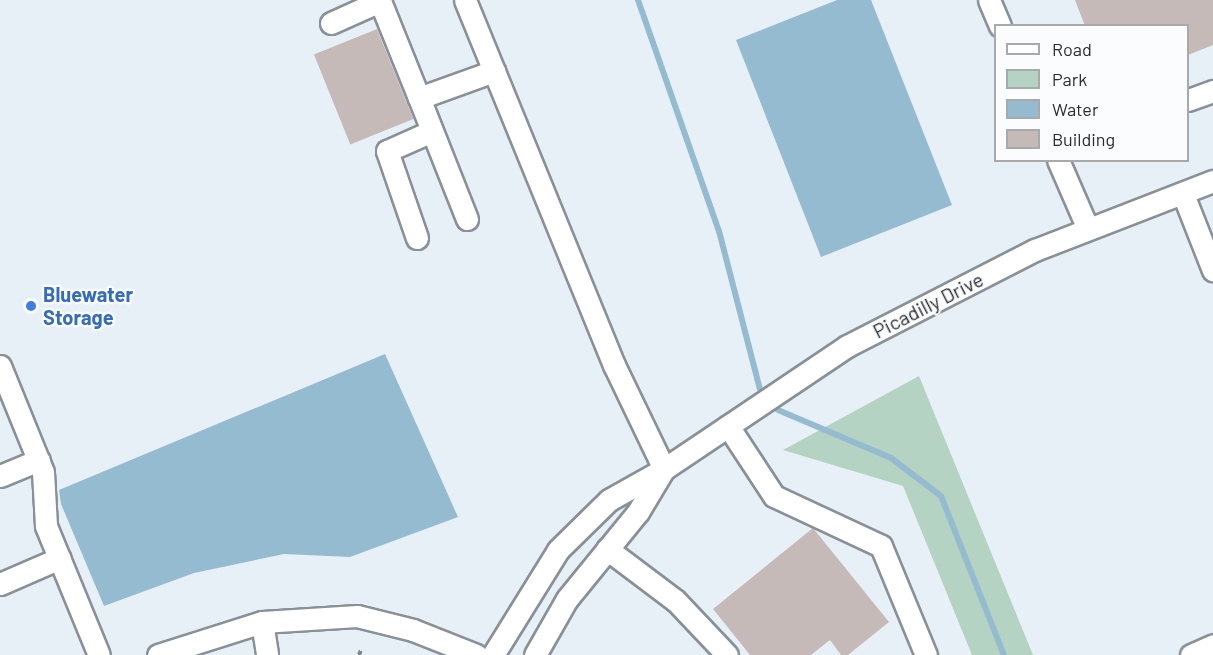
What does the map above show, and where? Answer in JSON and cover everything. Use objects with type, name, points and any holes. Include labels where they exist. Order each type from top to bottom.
[{"type":"street","points":[[465,0],[614,365],[664,468]]},
{"type":"street","points":[[989,0],[999,24]]},
{"type":"street","points":[[331,23],[380,1],[466,219]]},
{"type":"street","points":[[419,98],[494,71]]},
{"type":"street","points":[[1189,100],[1213,91]]},
{"type":"street","points":[[417,238],[387,151],[432,131]]},
{"type":"street","points":[[1059,162],[1088,229]]},
{"type":"street","name":"Picadilly Drive","points":[[493,655],[558,550],[609,500],[664,468],[847,346],[1035,250],[1213,181]]},
{"type":"street","points":[[1183,194],[1213,270]]},
{"type":"street","points":[[0,366],[39,460],[44,479],[44,518],[99,655]]},
{"type":"street","points":[[728,426],[774,496],[881,546],[926,655]]},
{"type":"street","points":[[0,477],[39,460]]},
{"type":"street","name":"Picadilly Drive","points":[[535,655],[567,599],[638,512],[664,468]]},
{"type":"street","points":[[607,549],[676,602],[727,655]]},
{"type":"street","points":[[0,584],[60,558]]},
{"type":"street","points":[[158,655],[262,622],[357,616],[413,630],[476,655]]},
{"type":"street","points":[[262,622],[267,655]]},
{"type":"street","points":[[1191,655],[1213,645]]},
{"type":"green space","points":[[919,376],[1033,655],[972,655],[903,486],[783,450]]},
{"type":"water","points":[[837,0],[871,0],[952,205],[821,257],[736,40]]},
{"type":"water","points":[[385,354],[458,517],[350,557],[284,554],[194,573],[104,606],[61,504],[59,490]]},
{"type":"building","points":[[1075,0],[1213,0],[1213,45],[1189,55],[1189,24],[1084,24]]},
{"type":"building","points":[[377,29],[413,119],[350,144],[314,54]]},
{"type":"building","points":[[813,528],[889,622],[848,655],[841,655],[830,640],[811,655],[750,655],[713,609]]},
{"type":"waterway","points":[[638,0],[719,231],[760,389]]},
{"type":"waterway","points":[[778,410],[891,458],[941,496],[1004,655]]},
{"type":"place","name":"Bluewater Storage","points":[[31,306]]}]
